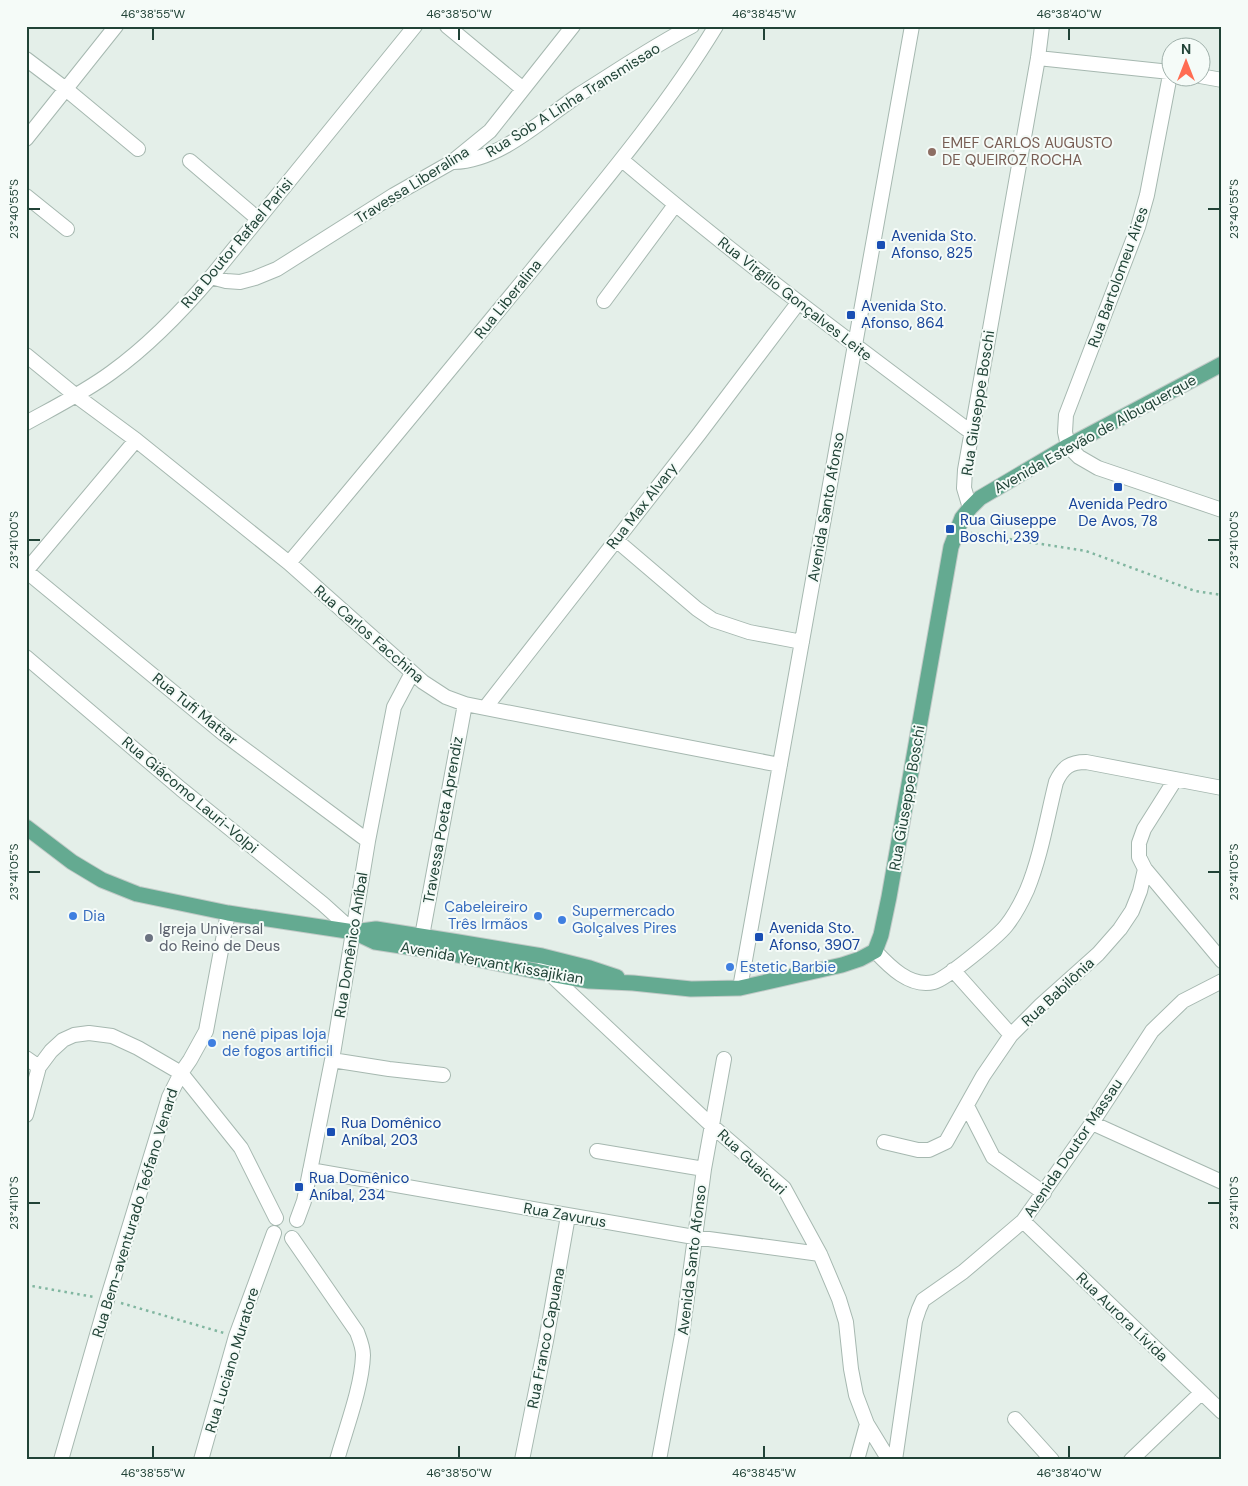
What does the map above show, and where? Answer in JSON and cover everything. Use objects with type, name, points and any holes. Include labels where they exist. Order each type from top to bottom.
[{"type":"main road","name":"Avenida Estevão de Albuquerque","points":[[970,508],[980,498],[1068,446],[1222,364]]},
{"type":"main road","name":"Rua Giuseppe Boschi","points":[[875,951],[881,935],[889,897],[951,547],[962,518],[970,508]]},
{"type":"main road","name":"Avenida Yervant Kissajikian","points":[[26,827],[72,862],[102,880],[137,894],[228,913],[354,932],[376,929],[542,956],[590,968],[632,983]]},
{"type":"main road","name":"Avenida Yervant Kissajikian","points":[[354,932],[375,942],[589,981],[691,989],[740,988],[842,965],[860,959],[875,951]]},
{"type":"street","points":[[26,138],[116,26]]},
{"type":"street","name":"Rua Doutor Rafael Parisi","points":[[26,423],[113,372],[193,298],[415,26]]},
{"type":"street","points":[[447,26],[523,89]]},
{"type":"street","name":"Travessa Liberalina","points":[[211,276],[226,281],[240,282],[277,269],[394,195],[452,162],[490,131],[573,26]]},
{"type":"street","name":"Rua Sob A Linha Transmissao","points":[[452,162],[464,162],[481,158],[495,151],[530,130],[579,95],[692,26]]},
{"type":"street","name":"Avenida Santo Afonso","points":[[740,988],[912,26]]},
{"type":"street","name":"Rua Giuseppe Boschi","points":[[970,508],[964,488],[965,470],[1038,58],[1042,26]]},
{"type":"street","name":"Rua Liberalina","points":[[288,563],[375,461],[622,160],[701,52],[711,28]]},
{"type":"street","points":[[1038,58],[1160,73]]},
{"type":"street","points":[[26,59],[138,149]]},
{"type":"street","name":"Rua Bartolomeu Aires","points":[[1068,446],[1065,432],[1066,415],[1138,227],[1147,195],[1167,88]]},
{"type":"street","name":"Rua Virgílio Gonçalves Leite","points":[[622,160],[675,205],[798,303],[972,433]]},
{"type":"street","points":[[190,161],[258,219]]},
{"type":"street","points":[[26,196],[67,229]]},
{"type":"street","points":[[604,301],[675,205]]},
{"type":"street","name":"Rua Max Alvary","points":[[485,708],[699,434],[798,303]]},
{"type":"street","name":"Rua Carlos Facchina","points":[[26,355],[75,395],[136,440],[288,563],[412,672],[446,697],[465,704],[780,765]]},
{"type":"street","points":[[26,571],[136,440]]},
{"type":"street","points":[[1068,446],[1079,458],[1098,468],[1222,510]]},
{"type":"street","points":[[616,540],[713,620],[749,632],[802,642]]},
{"type":"street","name":"Rua Tufi Mattar","points":[[26,571],[224,734],[368,840]]},
{"type":"street","name":"Rua Giácomo Lauri-Volpi","points":[[26,657],[182,789],[324,904],[354,932]]},
{"type":"street","name":"Rua Domênico Aníbal","points":[[297,1220],[304,1202],[332,1060],[368,840],[394,707],[412,672]]},
{"type":"street","name":"Travessa Poeta Aprendiz","points":[[422,936],[465,704]]},
{"type":"street","points":[[875,951],[898,973],[922,982],[934,982],[954,970],[1006,926],[1014,914],[1029,882],[1056,782],[1060,773],[1068,765],[1076,762],[1086,762],[1222,788]]},
{"type":"street","name":"Rua Babilônia","points":[[884,1142],[918,1150],[934,1149],[946,1142],[983,1076],[1011,1035],[1098,954],[1120,929],[1132,911],[1140,891],[1144,869],[1139,857],[1139,843],[1144,829],[1175,780]]},
{"type":"street","points":[[1144,869],[1222,961]]},
{"type":"street","name":"Rua Bem-aventurado Teófano Venard","points":[[62,1460],[107,1300],[162,1117],[181,1072],[190,1060],[206,1030],[228,913]]},
{"type":"street","points":[[542,956],[550,974]]},
{"type":"street","points":[[954,970],[1011,1035]]},
{"type":"street","name":"Rua Guaicuri","points":[[550,974],[711,1125],[784,1188],[820,1254],[839,1299],[846,1322],[856,1394],[867,1424],[889,1460]]},
{"type":"street","name":"Avenida Doutor Massau","points":[[894,1460],[915,1321],[923,1300],[963,1272],[1023,1221],[1092,1123],[1152,1031],[1182,1001],[1222,981]]},
{"type":"street","points":[[26,1115],[39,1067],[51,1051],[63,1040],[74,1035],[89,1033],[112,1036],[181,1072],[241,1148],[276,1218]]},
{"type":"street","points":[[26,1058],[39,1067]]},
{"type":"street","name":"Avenida Santo Afonso","points":[[659,1460],[682,1335],[704,1169],[724,1059]]},
{"type":"street","points":[[332,1060],[389,1070],[443,1075]]},
{"type":"street","points":[[967,1106],[993,1157],[1044,1193]]},
{"type":"street","points":[[1092,1123],[1222,1182]]},
{"type":"street","points":[[597,1151],[704,1169]]},
{"type":"street","name":"Rua Zavurus","points":[[310,1170],[694,1237],[820,1254]]},
{"type":"street","points":[[285,1214],[297,1220],[298,1226],[292,1238],[285,1240],[279,1238],[274,1233],[272,1227],[276,1218],[285,1214]]},
{"type":"street","name":"Rua Franco Capuana","points":[[522,1460],[546,1341],[568,1216]]},
{"type":"street","name":"Rua Aurora Lívida","points":[[1023,1221],[1222,1412]]},
{"type":"street","name":"Rua Luciano Muratore","points":[[202,1460],[236,1336],[274,1233]]},
{"type":"street","points":[[292,1238],[357,1332],[361,1344],[363,1354],[360,1377],[338,1460]]},
{"type":"street","points":[[1132,1460],[1201,1393]]},
{"type":"street","points":[[1015,1419],[1052,1460]]},
{"type":"street","points":[[857,1460],[867,1424]]},
{"type":"path","points":[[957,531],[1086,551],[1195,591],[1222,595]]},
{"type":"path","points":[[26,1284],[107,1300],[236,1336]]},
{"type":"place","name":"EMEF CARLOS AUGUSTO DE QUEIROZ ROCHA","points":[[932,152]]},
{"type":"place","name":"Avenida Sto. Afonso, 825","points":[[881,245]]},
{"type":"place","name":"Avenida Sto. Afonso, 864","points":[[851,315]]},
{"type":"place","name":"Avenida Pedro De Avos, 78","points":[[1118,487]]},
{"type":"place","name":"Rua Giuseppe Boschi, 239","points":[[950,529]]},
{"type":"place","name":"Dia","points":[[73,916]]},
{"type":"place","name":"Cabeleireiro Três Irmãos","points":[[538,916]]},
{"type":"place","name":"Supermercado Golçalves Pires","points":[[562,920]]},
{"type":"place","name":"Avenida Sto. Afonso, 3907","points":[[759,937]]},
{"type":"place","name":"Igreja Universal do Reino de Deus","points":[[149,938]]},
{"type":"place","name":"Estetic Barbie","points":[[730,967]]},
{"type":"place","name":"nenê pipas loja de fogos artificil","points":[[212,1043]]},
{"type":"place","name":"Rua Domênico Aníbal, 203","points":[[331,1132]]},
{"type":"place","name":"Rua Domênico Aníbal, 234","points":[[299,1187]]}]
